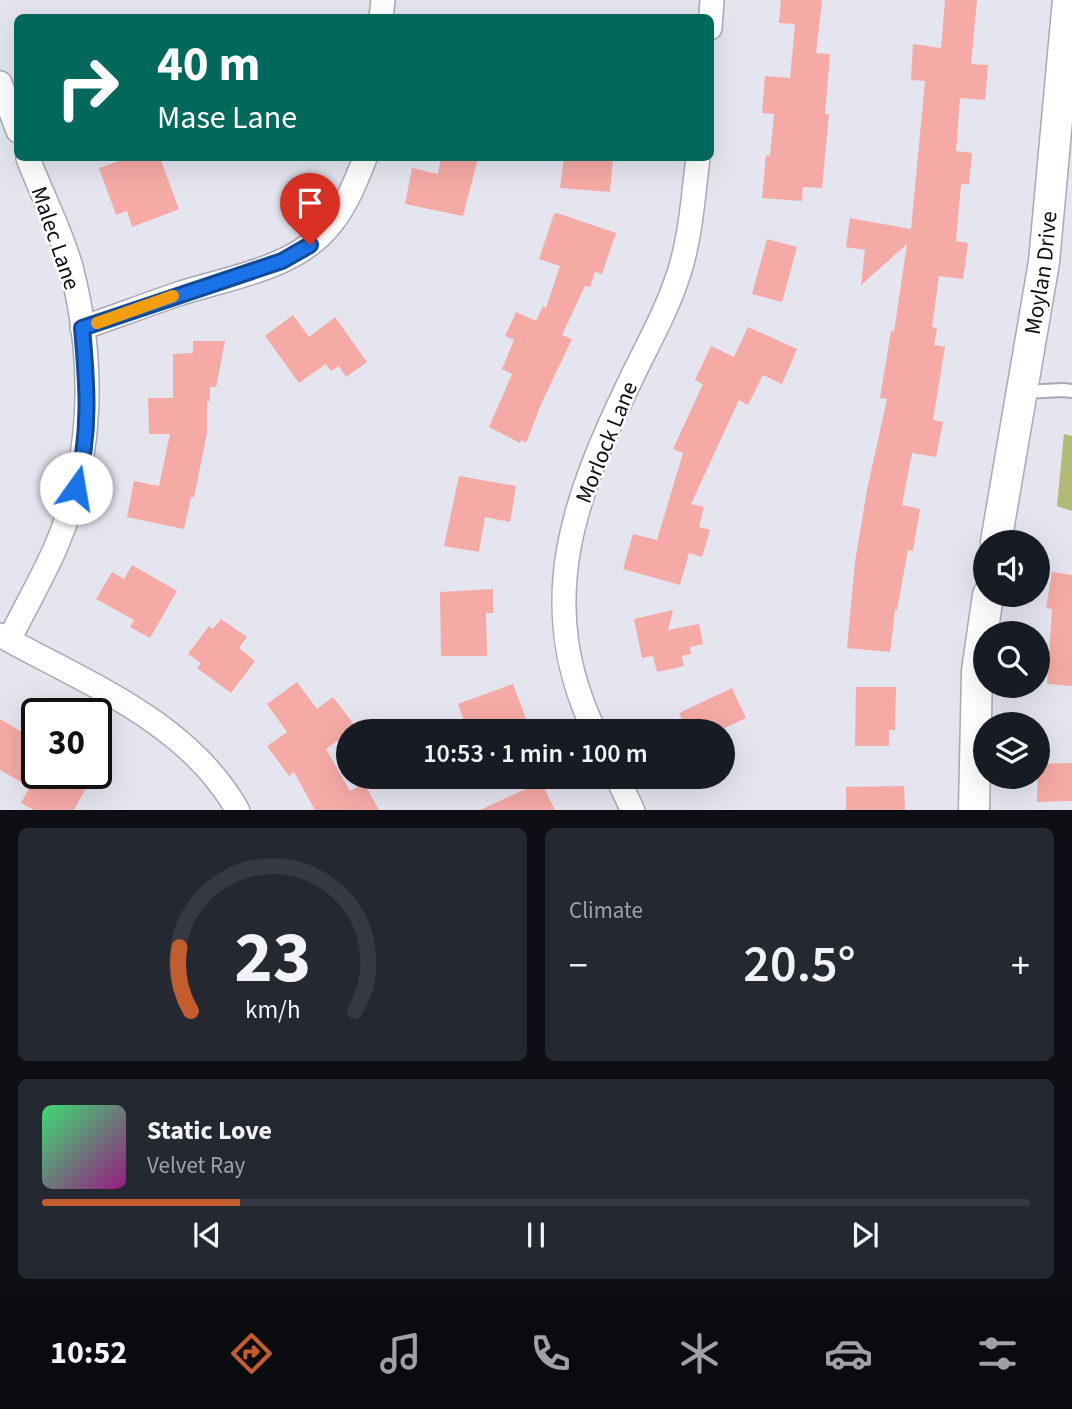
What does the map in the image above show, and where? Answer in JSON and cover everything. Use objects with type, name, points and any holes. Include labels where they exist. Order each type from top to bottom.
[{"type":"street","name":"Moylan Drive","points":[[998,530],[1023,392],[1064,128],[1068,0]]},
{"type":"street","points":[[0,83],[14,120]]},
{"type":"street","name":"Malec Lane","points":[[5,637],[55,549],[80,472],[87,424],[88,386],[82,328],[70,266],[29,161]]},
{"type":"street","points":[[82,328],[282,261],[310,245],[331,226],[347,200],[364,161]]},
{"type":"street","name":"Morlock Lane","points":[[589,719],[566,640],[563,593],[566,552],[587,481],[679,274],[689,231],[698,161]]},
{"type":"street","points":[[974,810],[977,671],[986,607]]},
{"type":"street","points":[[5,637],[102,690],[179,740],[213,773],[238,810]]},
{"type":"street","points":[[623,789],[633,810]]},
{"type":"lane","points":[[1023,392],[1072,391]]},
{"type":"green space","points":[[1064,434],[1072,436],[1072,511],[1057,506]]},
{"type":"building","points":[[781,0],[822,0],[816,53],[830,54],[825,114],[829,114],[822,188],[803,187],[802,201],[762,198],[766,155],[770,156],[774,114],[762,113],[765,76],[790,78],[795,24],[779,23]]},
{"type":"building","points":[[945,0],[977,0],[971,64],[988,65],[985,100],[960,98],[956,151],[972,153],[969,184],[961,184],[956,241],[968,243],[963,279],[939,276],[932,327],[937,328],[934,345],[945,347],[933,420],[943,422],[936,457],[912,453],[902,505],[920,509],[913,551],[908,550],[895,610],[890,652],[847,648],[855,562],[887,399],[880,398],[891,331],[894,332],[907,244],[861,285],[865,250],[846,247],[850,218],[911,229],[925,81],[911,80],[913,44],[941,48]]},
{"type":"building","points":[[119,161],[161,161],[179,209],[132,227],[127,211],[116,215],[99,168]]},
{"type":"building","points":[[440,161],[477,161],[463,216],[405,204],[412,168],[438,174]]},
{"type":"building","points":[[564,161],[613,161],[610,192],[560,188]]},
{"type":"building","points":[[554,214],[616,233],[602,274],[595,272],[590,287],[585,286],[562,335],[572,339],[526,443],[521,440],[520,443],[489,427],[512,374],[502,369],[514,340],[505,336],[516,312],[536,321],[543,306],[546,308],[560,266],[539,259]]},
{"type":"building","points":[[767,239],[797,247],[782,302],[752,294]]},
{"type":"building","points":[[293,315],[309,337],[335,317],[367,362],[346,377],[339,366],[331,371],[326,364],[299,383],[265,336]]},
{"type":"building","points":[[748,327],[797,349],[782,384],[763,375],[748,405],[739,400],[691,504],[704,507],[699,527],[710,530],[702,557],[689,553],[680,585],[623,569],[633,534],[657,540],[683,453],[673,449],[703,384],[695,380],[711,346],[734,357]]},
{"type":"building","points":[[193,341],[225,341],[216,387],[210,387],[207,433],[194,497],[191,497],[184,529],[127,517],[134,481],[159,486],[170,434],[149,434],[148,398],[173,398],[173,354],[193,353]]},
{"type":"building","points":[[459,476],[516,486],[510,522],[485,517],[479,552],[444,546]]},
{"type":"building","points":[[132,565],[177,591],[150,638],[130,627],[134,620],[96,599],[112,572],[124,579]]},
{"type":"building","points":[[1052,572],[1072,575],[1072,686],[1050,684],[1052,609],[1046,608],[1050,607]]},
{"type":"building","points":[[493,589],[493,613],[486,613],[487,656],[441,656],[440,592]]},
{"type":"building","points":[[673,610],[668,630],[699,624],[703,644],[690,647],[691,654],[682,656],[684,666],[657,672],[653,656],[642,658],[634,619]]},
{"type":"building","points":[[221,619],[247,637],[239,648],[255,661],[231,693],[197,668],[201,663],[188,654],[209,626],[213,629]]},
{"type":"building","points":[[297,682],[317,709],[333,697],[350,719],[336,719],[336,742],[326,749],[336,766],[336,789],[367,789],[379,810],[315,810],[294,772],[289,776],[267,746],[287,732],[267,704]]},
{"type":"building","points":[[513,684],[526,719],[463,719],[458,704]]},
{"type":"building","points":[[856,687],[896,687],[895,730],[889,730],[889,746],[855,746]]},
{"type":"building","points":[[732,688],[746,718],[735,723],[735,719],[682,719],[679,713]]},
{"type":"building","points":[[0,719],[21,731],[21,782],[0,770]]},
{"type":"building","points":[[1072,763],[1072,801],[1037,802],[1037,789],[1050,789],[1050,764]]},
{"type":"building","points":[[904,786],[905,810],[846,810],[846,787]]},
{"type":"building","points":[[29,789],[86,789],[74,810],[34,810],[21,803]]},
{"type":"building","points":[[526,789],[544,789],[555,810],[480,810]]},
{"type":"slow traffic","points":[[97,323],[173,296]]},
{"type":"route","points":[[76,488],[87,424],[88,386],[82,328],[282,261],[310,245]]}]
